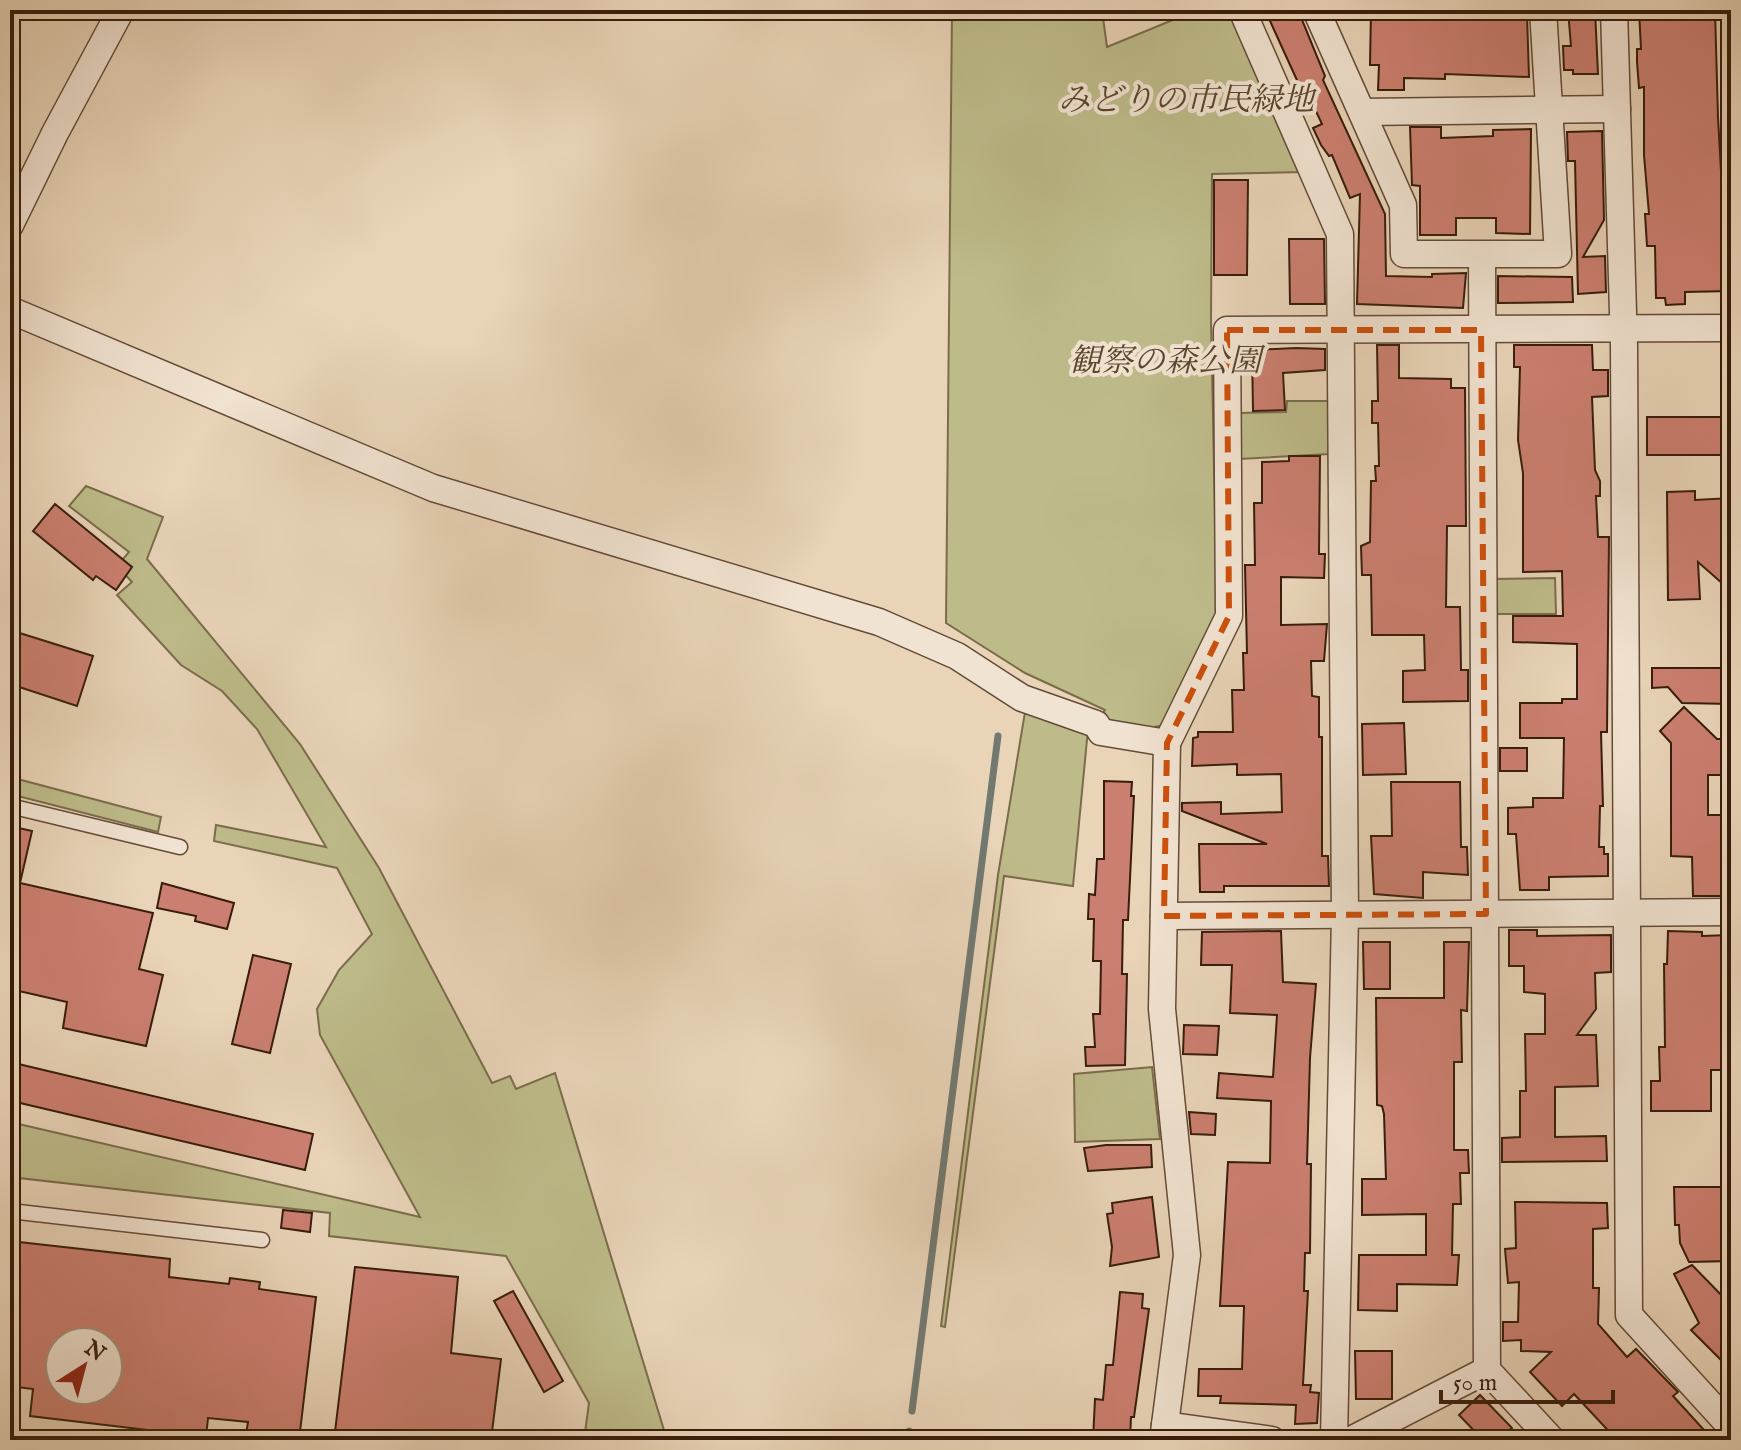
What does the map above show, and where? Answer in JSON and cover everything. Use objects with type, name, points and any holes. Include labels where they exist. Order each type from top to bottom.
[{"type":"street","points":[[10,225],[121,10]]},
{"type":"street","points":[[1242,10],[1340,234],[1345,915],[1334,1440]]},
{"type":"street","points":[[1316,10],[1403,205],[1404,254],[1482,256],[1558,254],[1543,10]]},
{"type":"street","points":[[1614,10],[1624,330],[1629,1315],[1731,1427]]},
{"type":"street","points":[[1362,112],[1617,109]]},
{"type":"street","points":[[1482,256],[1487,1370],[1552,1440]]},
{"type":"street","points":[[10,310],[433,488],[879,622],[957,656],[1022,698],[1096,724],[1101,732],[1167,743]]},
{"type":"street","points":[[1272,1440],[1164,1432],[1187,1255],[1162,1009],[1167,743],[1229,616],[1227,330],[1731,328]]},
{"type":"street","points":[[1164,916],[1731,912]]},
{"type":"street","points":[[1351,1440],[1487,1370]]},
{"type":"lane","points":[[10,806],[180,847]]},
{"type":"lane","points":[[10,1211],[262,1240]]},
{"type":"highlighted area","points":[[1227,330],[1481,330],[1486,914],[1164,916],[1167,743],[1229,616]]},
{"type":"green space","points":[[952,10],[1102,10],[1107,47],[1197,10],[1228,10],[1302,172],[1212,174],[1211,320],[1217,614],[1165,724],[1159,726],[1124,725],[1107,719],[1101,716],[1105,710],[1025,673],[946,623]]},
{"type":"green space","points":[[1287,401],[1329,401],[1329,454],[1239,459],[1238,413],[1286,412]]},
{"type":"green space","points":[[86,486],[163,517],[147,559],[300,744],[379,868],[492,1083],[510,1076],[516,1089],[555,1073],[667,1440],[584,1440],[589,1403],[506,1256],[329,1236],[330,1213],[10,1177],[10,1122],[420,1217],[320,1035],[317,1009],[339,970],[372,934],[337,868],[214,841],[216,825],[326,847],[257,729],[222,691],[181,665],[117,595],[132,582],[117,566],[129,552],[69,506]]},
{"type":"green space","points":[[1555,578],[1556,614],[1495,614],[1495,579]]},
{"type":"green space","points":[[1026,706],[1088,729],[1073,886],[1004,876],[945,1327],[941,1326],[998,875]]},
{"type":"green space","points":[[10,777],[161,817],[158,832],[10,794]]},
{"type":"green space","points":[[1152,1067],[1160,1139],[1075,1142],[1074,1074]]},
{"type":"building","points":[[1265,10],[1298,10],[1325,76],[1323,80],[1385,214],[1386,276],[1432,277],[1432,274],[1466,273],[1463,308],[1357,304],[1360,194],[1350,198],[1332,155],[1329,156],[1321,145],[1313,128],[1322,124],[1305,88],[1301,89]]},
{"type":"building","points":[[1371,10],[1517,11],[1517,15],[1527,15],[1529,77],[1445,74],[1445,79],[1404,78],[1404,90],[1378,90],[1379,65],[1370,65]]},
{"type":"building","points":[[1568,10],[1595,10],[1598,74],[1573,74],[1573,70],[1564,70],[1563,46],[1571,46]]},
{"type":"building","points":[[1639,10],[1715,10],[1721,171],[1724,171],[1721,268],[1731,268],[1731,291],[1685,292],[1685,304],[1666,305],[1665,298],[1656,298],[1655,246],[1647,246],[1645,214],[1649,214],[1644,155],[1644,87],[1639,88],[1637,62],[1637,49],[1641,49]]},
{"type":"building","points":[[1410,127],[1441,127],[1441,138],[1493,136],[1493,130],[1531,129],[1530,234],[1496,233],[1496,218],[1456,218],[1456,235],[1420,235],[1420,186],[1412,185]]},
{"type":"building","points":[[1602,131],[1604,220],[1583,257],[1605,256],[1606,292],[1578,294],[1575,161],[1568,161],[1567,132]]},
{"type":"building","points":[[1214,180],[1248,180],[1247,275],[1214,275]]},
{"type":"building","points":[[1289,239],[1324,239],[1325,304],[1290,304]]},
{"type":"building","points":[[1498,276],[1572,277],[1573,302],[1498,303]]},
{"type":"building","points":[[1377,345],[1399,345],[1399,378],[1451,379],[1451,388],[1465,388],[1466,526],[1447,526],[1446,607],[1460,607],[1461,670],[1468,670],[1468,701],[1403,702],[1403,671],[1425,670],[1424,635],[1372,635],[1371,575],[1362,575],[1361,546],[1370,542],[1371,481],[1376,481],[1375,466],[1379,466],[1378,423],[1372,423],[1372,401],[1378,401]]},
{"type":"building","points":[[1514,345],[1592,345],[1593,370],[1608,370],[1608,396],[1592,397],[1595,470],[1600,481],[1600,496],[1596,496],[1598,537],[1609,537],[1607,732],[1601,732],[1603,806],[1600,806],[1599,847],[1604,847],[1604,854],[1608,854],[1608,876],[1549,877],[1549,890],[1520,890],[1516,834],[1508,834],[1508,808],[1533,807],[1533,798],[1563,798],[1564,738],[1520,738],[1520,703],[1562,703],[1562,699],[1577,699],[1577,644],[1513,642],[1513,616],[1563,616],[1562,571],[1523,572],[1523,473],[1518,440],[1520,367],[1514,367]]},
{"type":"building","points":[[1325,349],[1325,370],[1283,373],[1285,410],[1253,411],[1252,350]]},
{"type":"building","points":[[1647,417],[1731,417],[1731,455],[1647,455]]},
{"type":"building","points":[[1289,456],[1320,456],[1319,554],[1325,554],[1324,578],[1281,577],[1281,625],[1327,624],[1324,661],[1311,661],[1312,696],[1319,697],[1322,856],[1328,856],[1329,886],[1224,886],[1224,892],[1200,892],[1199,844],[1267,844],[1182,811],[1182,803],[1221,802],[1221,814],[1282,812],[1281,774],[1237,775],[1237,764],[1192,766],[1193,738],[1198,737],[1198,732],[1233,732],[1232,690],[1244,690],[1243,653],[1247,653],[1245,565],[1255,565],[1254,503],[1262,503],[1262,462],[1289,461]]},
{"type":"building","points":[[1695,491],[1695,500],[1731,498],[1731,591],[1698,562],[1700,599],[1668,600],[1667,492]]},
{"type":"building","points":[[55,504],[132,567],[116,590],[96,576],[93,580],[33,531]]},
{"type":"building","points":[[10,630],[93,656],[77,706],[10,684]]},
{"type":"building","points":[[1652,668],[1731,668],[1731,704],[1682,703],[1668,687],[1652,688]]},
{"type":"building","points":[[1684,707],[1717,739],[1731,739],[1731,775],[1708,775],[1708,815],[1731,815],[1731,896],[1693,896],[1692,857],[1671,856],[1671,743],[1660,731]]},
{"type":"building","points":[[1404,723],[1406,774],[1363,775],[1362,724]]},
{"type":"building","points":[[1500,748],[1527,748],[1527,771],[1500,771]]},
{"type":"building","points":[[1104,781],[1132,782],[1131,796],[1134,796],[1128,920],[1123,920],[1122,974],[1127,974],[1125,1065],[1086,1066],[1085,1047],[1095,1047],[1093,1014],[1100,1014],[1101,961],[1093,961],[1094,919],[1088,919],[1089,894],[1095,895],[1097,859],[1104,859]]},
{"type":"building","points":[[1391,782],[1460,782],[1461,847],[1467,847],[1468,875],[1423,872],[1423,898],[1374,894],[1371,836],[1392,836]]},
{"type":"building","points":[[10,826],[32,831],[20,883],[153,913],[139,969],[163,975],[146,1046],[63,1028],[67,1002],[10,989]]},
{"type":"building","points":[[162,883],[234,903],[227,929],[195,921],[196,916],[157,908]]},
{"type":"building","points":[[1509,930],[1537,930],[1537,936],[1611,935],[1611,972],[1595,973],[1596,1009],[1577,1035],[1596,1035],[1598,1086],[1555,1087],[1555,1137],[1606,1136],[1607,1161],[1502,1162],[1502,1138],[1520,1137],[1520,1091],[1526,1091],[1525,1034],[1545,1034],[1545,994],[1524,992],[1524,966],[1509,966]]},
{"type":"building","points":[[1281,931],[1283,982],[1316,984],[1310,1058],[1307,1164],[1311,1164],[1310,1253],[1305,1253],[1304,1291],[1308,1291],[1303,1385],[1311,1385],[1310,1392],[1319,1393],[1317,1423],[1295,1424],[1296,1405],[1220,1403],[1221,1396],[1198,1396],[1199,1369],[1242,1369],[1244,1306],[1220,1306],[1228,1162],[1270,1163],[1271,1101],[1217,1098],[1219,1073],[1273,1077],[1277,1015],[1230,1013],[1232,965],[1201,965],[1202,932]]},
{"type":"building","points":[[1668,931],[1702,932],[1702,936],[1731,935],[1731,1070],[1711,1070],[1711,1111],[1651,1111],[1651,1081],[1660,1081],[1659,1047],[1665,1047],[1664,964],[1667,964]]},
{"type":"building","points":[[1363,942],[1390,942],[1390,989],[1364,989]]},
{"type":"building","points":[[1444,942],[1469,942],[1467,1011],[1461,1010],[1462,1062],[1454,1062],[1454,1150],[1468,1150],[1469,1173],[1460,1173],[1461,1204],[1453,1204],[1452,1255],[1459,1255],[1457,1285],[1397,1284],[1397,1311],[1358,1310],[1359,1255],[1426,1255],[1426,1214],[1362,1215],[1362,1179],[1386,1179],[1384,1114],[1382,1106],[1377,1105],[1376,998],[1444,998]]},
{"type":"building","points":[[253,955],[291,964],[270,1053],[232,1044]]},
{"type":"building","points":[[1184,1025],[1219,1026],[1217,1055],[1183,1054]]},
{"type":"building","points":[[10,1062],[313,1134],[305,1170],[20,1103],[17,1116],[10,1115]]},
{"type":"building","points":[[1189,1112],[1216,1114],[1215,1135],[1191,1134]]},
{"type":"building","points":[[1151,1145],[1152,1167],[1088,1171],[1084,1148]]},
{"type":"building","points":[[1674,1187],[1731,1187],[1731,1261],[1689,1262],[1680,1243],[1679,1225],[1675,1225]]},
{"type":"building","points":[[1152,1197],[1159,1257],[1110,1266],[1112,1247],[1107,1214],[1113,1213],[1112,1203]]},
{"type":"building","points":[[1515,1202],[1607,1203],[1608,1228],[1593,1229],[1593,1288],[1599,1288],[1598,1324],[1627,1357],[1636,1349],[1678,1392],[1673,1396],[1704,1430],[1694,1440],[1617,1440],[1574,1394],[1562,1406],[1530,1372],[1551,1352],[1521,1351],[1521,1340],[1503,1341],[1503,1322],[1518,1322],[1519,1282],[1508,1283],[1505,1249],[1516,1248]]},
{"type":"building","points":[[283,1210],[312,1213],[310,1232],[281,1228]]},
{"type":"building","points":[[10,1241],[170,1259],[169,1277],[229,1284],[230,1278],[260,1282],[259,1289],[316,1297],[299,1440],[245,1440],[248,1422],[208,1418],[206,1437],[30,1416],[33,1389],[10,1386]]},
{"type":"building","points":[[1692,1265],[1731,1305],[1731,1370],[1691,1330],[1699,1323],[1674,1274]]},
{"type":"building","points":[[355,1267],[458,1277],[451,1353],[501,1359],[491,1440],[334,1440]]},
{"type":"building","points":[[513,1291],[563,1381],[544,1392],[494,1301]]},
{"type":"building","points":[[1120,1292],[1143,1294],[1142,1308],[1149,1309],[1130,1440],[1093,1440],[1095,1399],[1103,1400],[1106,1365],[1113,1365]]},
{"type":"building","points":[[1355,1351],[1392,1351],[1392,1399],[1356,1399]]},
{"type":"building","points":[[1480,1395],[1512,1428],[1499,1440],[1483,1440],[1459,1415]]},
{"type":"waterway","points":[[912,1411],[998,736]]},
{"type":"waterway","points":[[907,1440],[909,1431]]},
{"type":"park label","name":"みどりの市民緑地","points":[[1186,101]]},
{"type":"park label","name":"観察の森公園","points":[[1165,362]]}]
